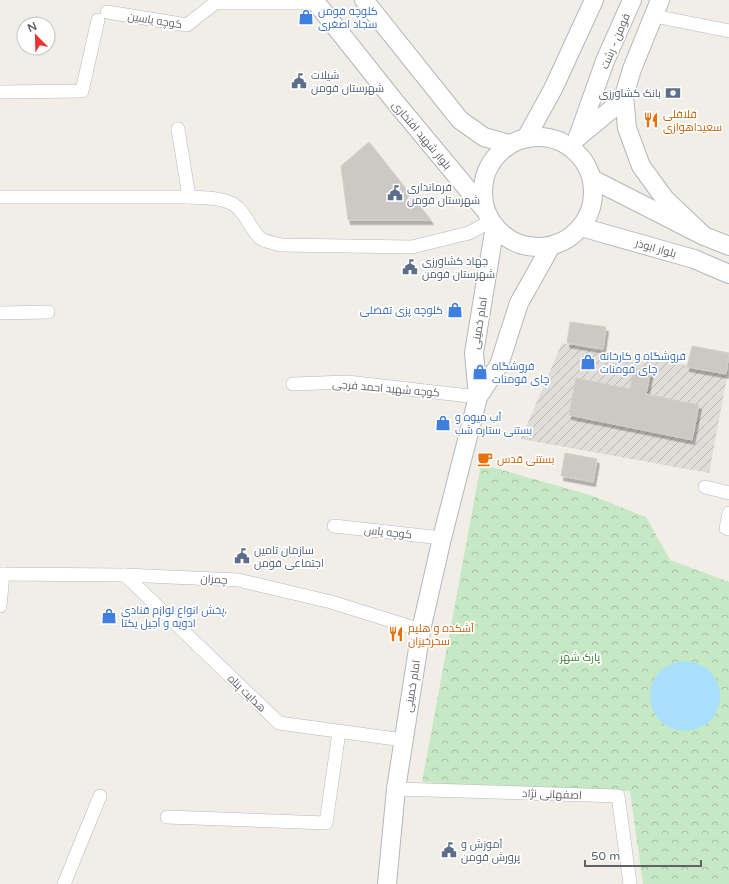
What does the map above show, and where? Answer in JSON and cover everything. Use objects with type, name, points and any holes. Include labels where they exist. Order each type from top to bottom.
[{"type":"main road","points":[[364,0],[460,120],[484,137],[518,141],[543,136],[576,143]]},
{"type":"main road","points":[[576,143],[592,178],[594,196],[590,213],[581,227],[567,239],[551,246],[534,247],[517,243],[502,234],[491,220],[484,205],[483,187],[487,170],[496,156],[518,141],[553,89],[594,0]]},
{"type":"main road","name":"فومن - رشت","points":[[576,143],[605,61],[632,0]]},
{"type":"main road","name":"بلوار شهید افتخاری","points":[[315,2],[491,220]]},
{"type":"main road","points":[[657,8],[632,69],[624,96],[627,128],[641,166],[665,199],[704,236]]},
{"type":"main road","points":[[576,143],[624,96]]},
{"type":"main road","points":[[592,178],[704,236],[729,246]]},
{"type":"main road","name":"امام خمینی","points":[[478,397],[474,353],[491,220]]},
{"type":"main road","name":"بلوار ابوذر","points":[[581,227],[694,259],[729,274]]},
{"type":"main road","name":"امام خمینی","points":[[387,884],[396,789],[421,630],[442,538],[478,397],[499,365],[519,303],[551,246]]},
{"type":"street","name":"کوچه یاسین","points":[[0,92],[82,91],[102,16],[187,25],[215,3],[315,2]]},
{"type":"street","points":[[657,8],[729,32]]},
{"type":"street","points":[[178,129],[189,197]]},
{"type":"street","points":[[0,197],[189,197],[218,199],[232,204],[240,210],[261,239],[281,244],[412,247],[468,233],[491,220]]},
{"type":"street","points":[[0,313],[48,312]]},
{"type":"street","name":"کوچه شهید احمد فرجی","points":[[293,384],[347,382],[478,397]]},
{"type":"street","points":[[705,487],[729,493]]},
{"type":"street","points":[[729,513],[726,528],[729,529]]},
{"type":"street","name":"کوچه یاس","points":[[334,526],[442,538]]},
{"type":"street","points":[[0,606],[2,574]]},
{"type":"street","name":"چمران","points":[[2,574],[125,575],[238,580],[331,602],[421,630]]},
{"type":"street","name":"هدایت پناه","points":[[125,575],[279,723],[403,740]]},
{"type":"street","points":[[167,817],[326,822],[339,732]]},
{"type":"street","name":"اصفهانی نژاد","points":[[396,789],[618,796],[630,884]]},
{"type":"street","points":[[64,884],[100,796]]},
{"type":"shaded area","points":[[562,343],[594,350],[728,372],[709,473],[521,439]]},
{"type":"green space","name":"پارک شهر","points":[[481,464],[590,495],[646,517],[670,560],[729,582],[729,884],[643,884],[630,791],[492,788],[422,782]]},
{"type":"water","points":[[685,661],[698,664],[710,671],[717,683],[720,696],[717,709],[710,721],[698,728],[685,731],[672,728],[660,721],[653,709],[650,696],[653,683],[660,671],[672,664]]},
{"type":"building","points":[[369,142],[431,220],[348,220],[341,166]]},
{"type":"building","points":[[570,322],[606,327],[603,349],[567,343]]},
{"type":"building","points":[[692,346],[729,353],[726,374],[687,367]]},
{"type":"building","points":[[634,368],[651,371],[646,394],[699,405],[692,440],[569,415],[576,378],[630,389]]},
{"type":"building","points":[[565,453],[597,459],[593,482],[561,476]]},
{"type":"place","name":"کلوچه فومن سجاد اصغری","points":[[306,17]]},
{"type":"place","name":"شیلات شهرستان فومن","points":[[299,81]]},
{"type":"place","name":"بانک کشاورزی","points":[[673,93]]},
{"type":"place","name":"فلافلی سعیداهوازی","points":[[651,120]]},
{"type":"place","name":"فرمانداری شهرستان فومن","points":[[395,193]]},
{"type":"place","name":"جهاد کشاورزی شهرستان فومن","points":[[410,267]]},
{"type":"place","name":"کلوچه پزی تفضلی","points":[[455,310]]},
{"type":"place","name":"فروشگاه و کارخانه چای فومنات","points":[[588,362]]},
{"type":"place","name":"فروشگاه چای فومنات","points":[[480,372]]},
{"type":"place","name":"آب میوه و بستنی ستاره شب","points":[[443,423]]},
{"type":"place","name":"بستنی قدس","points":[[485,459]]},
{"type":"place","name":"سازمان تامین اجتماعی فومن","points":[[242,556]]},
{"type":"place","name":"پخش انواع لوازم قنادی، ادویه و آجیل یکتا","points":[[109,616]]},
{"type":"place","name":"آشکده و هلیم سحرخیزان","points":[[396,634]]},
{"type":"place","name":"آموزش و پرورش فومن","points":[[449,850]]}]
